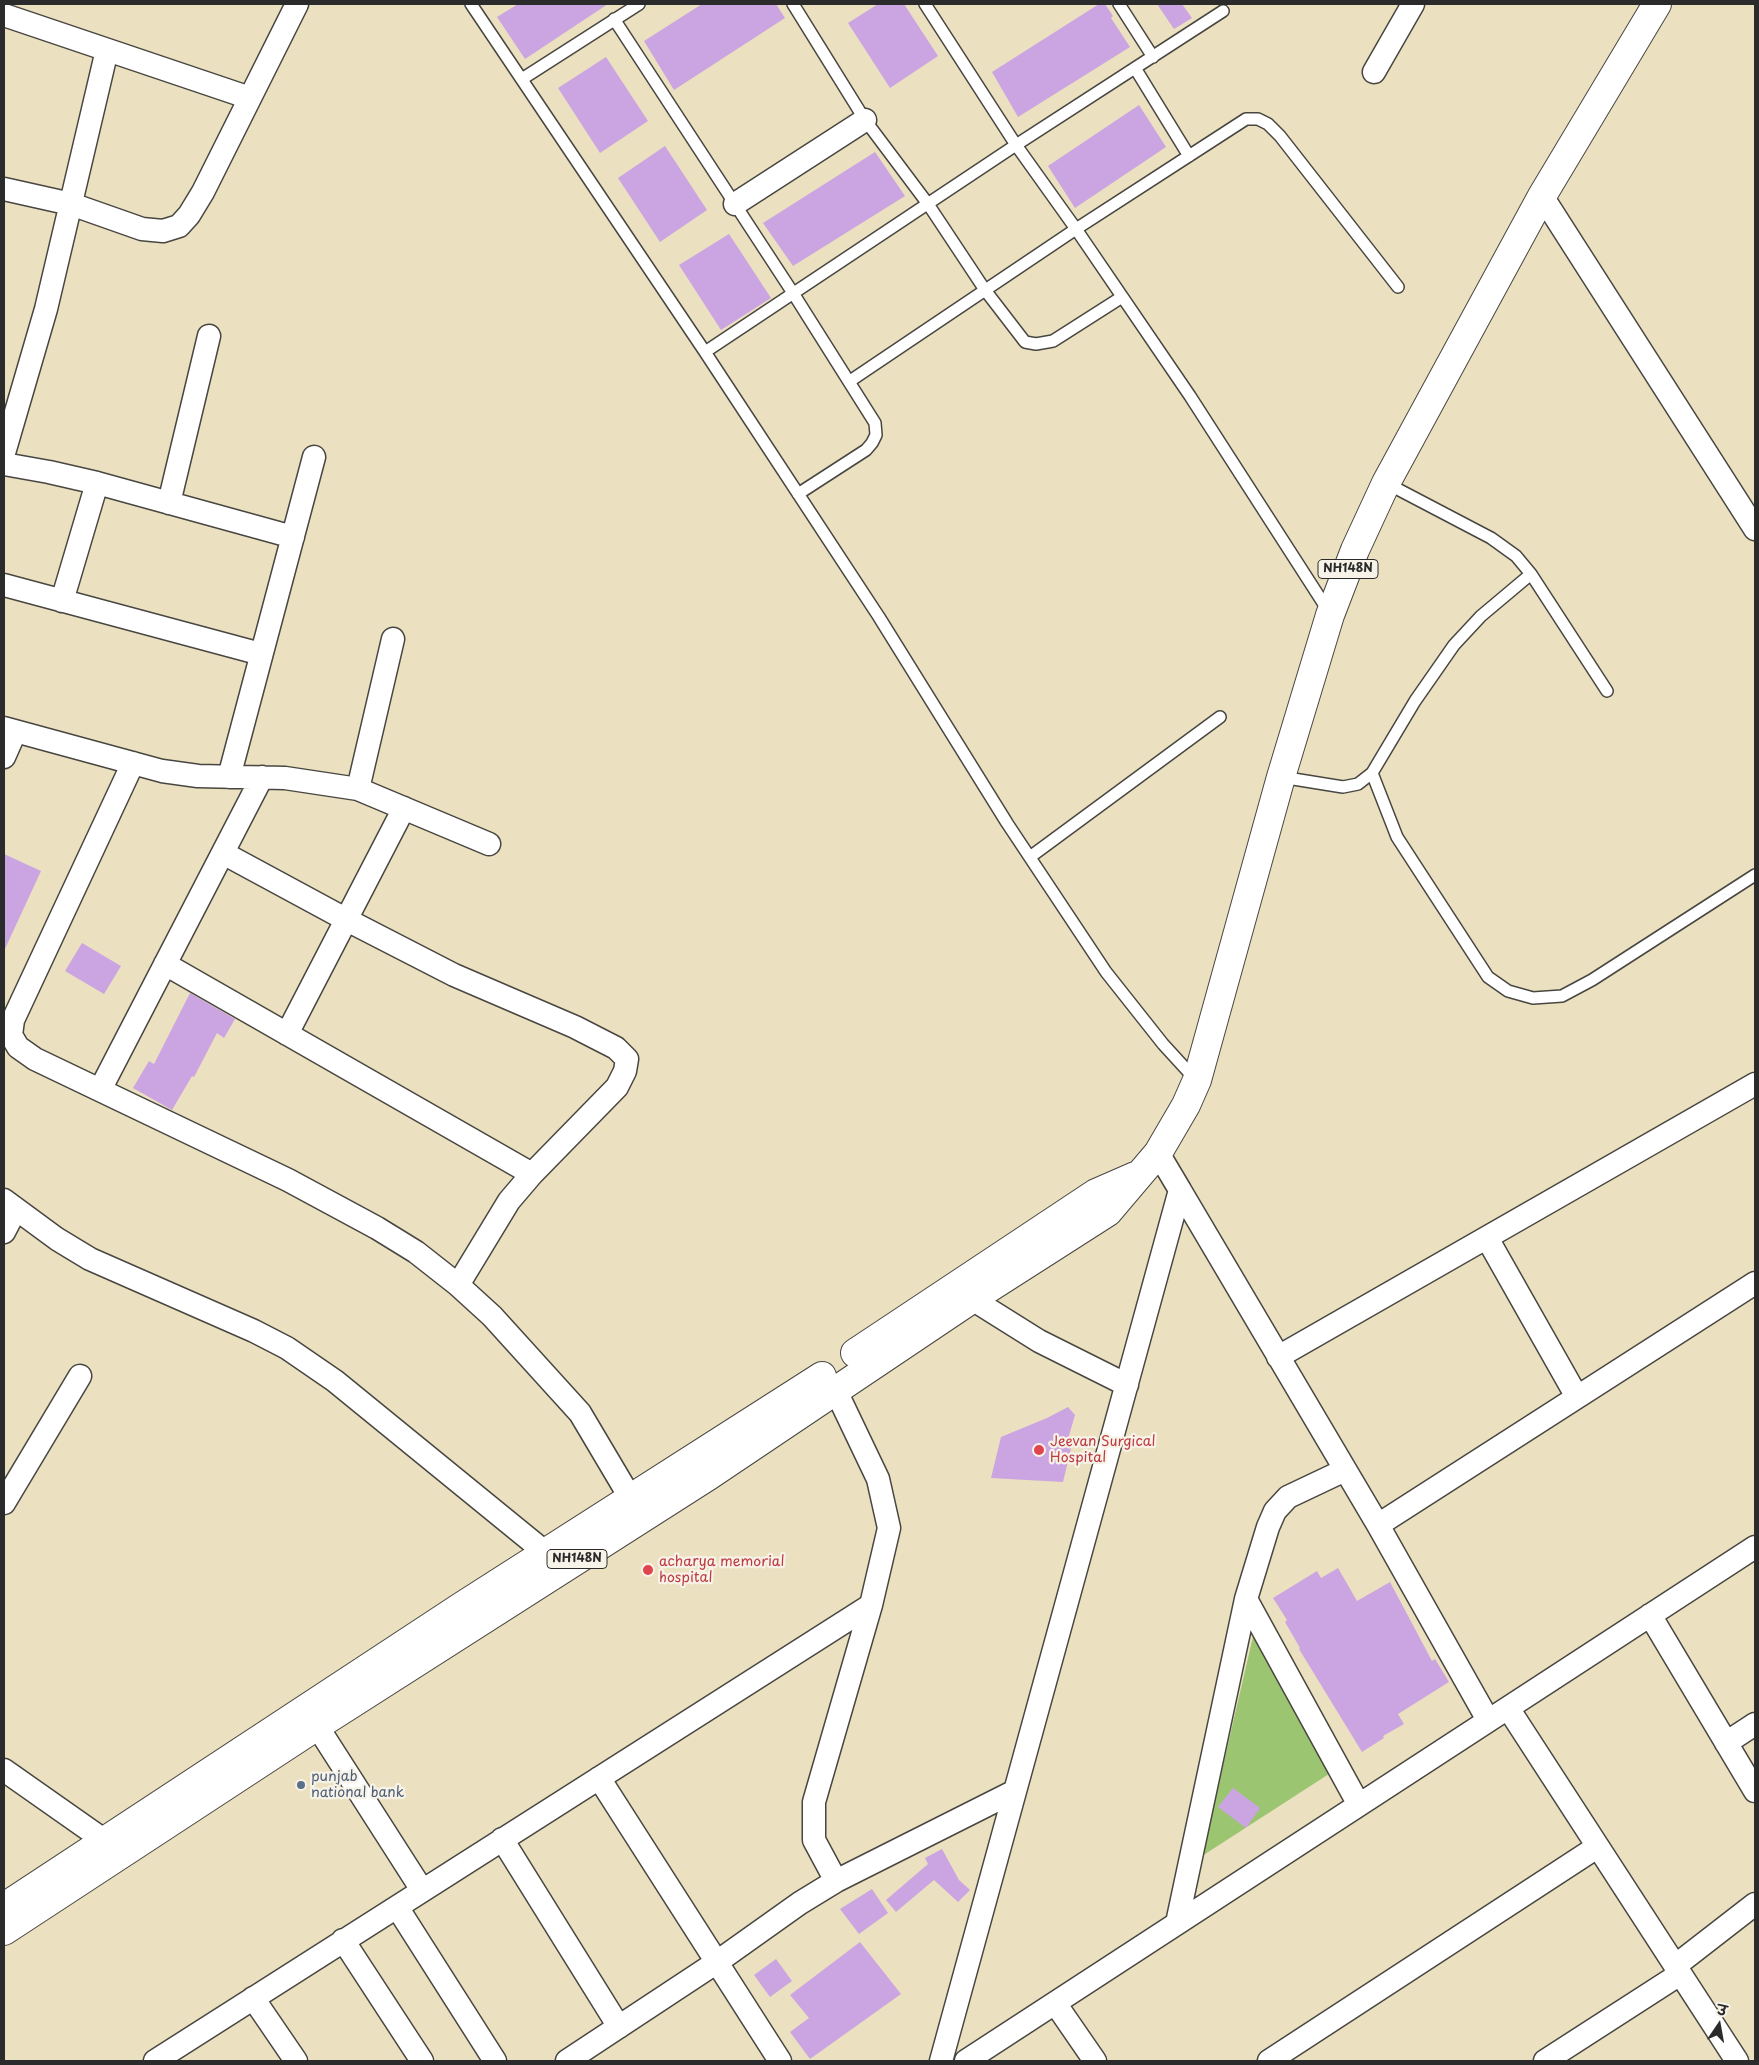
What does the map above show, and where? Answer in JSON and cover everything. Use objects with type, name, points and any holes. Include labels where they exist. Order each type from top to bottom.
[{"type":"highway","name":"NH148N","points":[[4,1931],[317,1726],[710,1474],[972,1298],[1108,1212],[1158,1153],[1186,1105],[1197,1080],[1281,777],[1330,615],[1355,550],[1386,483],[1542,196],[1656,4]]},
{"type":"highway","name":"NH148N","points":[[4,1907],[374,1663],[823,1375],[1096,1193],[1139,1174]]},
{"type":"street","points":[[4,189],[71,204],[142,229],[163,231],[179,226],[189,215],[203,192],[297,4]]},
{"type":"street","points":[[1374,72],[1413,4]]},
{"type":"street","points":[[4,16],[250,98]]},
{"type":"street","points":[[4,453],[46,309],[107,50]]},
{"type":"street","points":[[735,204],[865,120]]},
{"type":"street","points":[[1542,196],[1755,529]]},
{"type":"street","points":[[169,503],[209,336]]},
{"type":"street","points":[[229,777],[314,457]]},
{"type":"street","points":[[4,464],[97,483],[293,537]]},
{"type":"street","points":[[62,601],[97,483]]},
{"type":"street","points":[[4,585],[261,654]]},
{"type":"street","points":[[358,789],[393,639]]},
{"type":"street","points":[[4,757],[9,730],[162,771],[198,776],[285,778],[358,789],[489,844]]},
{"type":"street","points":[[132,763],[13,1020],[11,1035],[18,1047],[35,1058],[288,1180],[377,1228],[416,1252],[458,1285],[499,1323],[580,1413],[631,1499]]},
{"type":"street","points":[[100,1090],[262,778]]},
{"type":"street","points":[[287,1034],[348,920],[404,808]]},
{"type":"street","points":[[223,853],[454,975],[575,1027],[616,1048],[627,1058],[625,1071],[617,1087],[532,1174],[509,1202],[458,1285]]},
{"type":"street","points":[[165,964],[532,1174]]},
{"type":"street","points":[[1278,1358],[1755,1084]]},
{"type":"street","points":[[1158,1153],[1378,1525],[1488,1720]]},
{"type":"street","points":[[942,2061],[1180,1190]]},
{"type":"street","points":[[4,1232],[10,1204],[57,1239],[90,1259],[254,1331],[287,1348],[335,1381],[546,1553]]},
{"type":"street","points":[[1487,1238],[1577,1397]]},
{"type":"street","points":[[1378,1525],[1755,1283]]},
{"type":"street","points":[[972,1298],[1039,1341],[1126,1386]]},
{"type":"street","points":[[4,1504],[80,1376]]},
{"type":"street","points":[[835,1389],[878,1479],[889,1528],[871,1605],[814,1802],[814,1840],[836,1881]]},
{"type":"street","points":[[1177,1924],[1246,1599],[1268,1527],[1275,1511],[1288,1497],[1345,1470]]},
{"type":"street","points":[[966,2061],[1755,1546]]},
{"type":"street","points":[[1246,1599],[1359,1805]]},
{"type":"street","points":[[159,2060],[343,1940],[871,1605]]},
{"type":"street","points":[[1650,1615],[1755,1791]]},
{"type":"street","points":[[1508,1708],[1737,2061]]},
{"type":"street","points":[[1726,1743],[1755,1724]]},
{"type":"street","points":[[317,1726],[422,1890]]},
{"type":"street","points":[[4,1770],[105,1841]]},
{"type":"street","points":[[599,1778],[780,2061]]},
{"type":"street","points":[[567,2061],[717,1962],[800,1903],[836,1881],[1015,1791]]},
{"type":"street","points":[[502,1839],[619,2027]]},
{"type":"street","points":[[1269,2061],[1597,1847]]},
{"type":"street","points":[[1545,2061],[1677,1970],[1755,1904]]},
{"type":"street","points":[[397,1907],[495,2061]]},
{"type":"street","points":[[343,1940],[422,2061]]},
{"type":"street","points":[[253,1998],[296,2061]]},
{"type":"street","points":[[1055,2003],[1095,2061]]},
{"type":"lane","points":[[471,4],[705,352],[878,617],[1030,858],[1106,972],[1163,1044],[1197,1080]]},
{"type":"lane","points":[[522,79],[639,4]]},
{"type":"lane","points":[[793,4],[865,120],[928,204],[985,290],[1025,342],[1036,344],[1053,342],[1122,297]]},
{"type":"lane","points":[[924,4],[1016,145],[1190,396],[1330,615]]},
{"type":"lane","points":[[1119,4],[1153,57]]},
{"type":"lane","points":[[705,352],[1016,145],[1223,11]]},
{"type":"lane","points":[[614,20],[850,381],[875,423],[876,434],[866,450],[798,494]]},
{"type":"lane","points":[[1135,68],[1190,156]]},
{"type":"lane","points":[[850,381],[1076,229],[1246,119],[1258,119],[1268,124],[1280,136],[1398,287]]},
{"type":"lane","points":[[1386,483],[1491,538],[1516,556],[1532,574],[1607,691]]},
{"type":"lane","points":[[1281,777],[1343,787],[1358,784],[1372,773],[1415,702],[1454,644],[1481,616],[1532,574]]},
{"type":"lane","points":[[1030,858],[1220,718]]},
{"type":"lane","points":[[1372,773],[1397,837],[1488,977],[1508,991],[1533,998],[1562,996],[1592,980],[1755,875]]},
{"type":"green space","points":[[1255,1628],[1332,1772],[1202,1856]]},
{"type":"building","points":[[518,4],[608,4],[525,59],[497,17]]},
{"type":"building","points":[[702,4],[776,4],[785,18],[674,90],[644,41]]},
{"type":"building","points":[[878,4],[904,4],[938,56],[890,88],[848,23]]},
{"type":"building","points":[[1099,4],[1105,4],[1113,16],[1111,18],[1130,47],[1018,117],[992,72]]},
{"type":"building","points":[[1157,4],[1182,4],[1192,18],[1174,29]]},
{"type":"building","points":[[606,57],[648,121],[600,153],[558,88]]},
{"type":"building","points":[[1139,105],[1166,147],[1075,208],[1048,166]]},
{"type":"building","points":[[665,146],[707,210],[660,242],[618,178]]},
{"type":"building","points":[[875,152],[905,196],[793,266],[763,223]]},
{"type":"building","points":[[729,234],[771,298],[721,330],[679,265]]},
{"type":"building","points":[[4,854],[41,871],[4,951]]},
{"type":"building","points":[[82,943],[121,966],[104,994],[65,971]]},
{"type":"building","points":[[190,993],[235,1019],[224,1038],[217,1033],[194,1077],[192,1076],[172,1110],[133,1088],[149,1061],[154,1064]]},
{"type":"building","points":[[1068,1407],[1075,1415],[1068,1439],[1073,1440],[1063,1482],[991,1478],[1001,1437]]},
{"type":"building","points":[[1338,1568],[1357,1601],[1390,1582],[1432,1661],[1435,1659],[1449,1682],[1398,1714],[1404,1724],[1383,1736],[1384,1738],[1362,1752],[1299,1649],[1285,1622],[1287,1620],[1273,1598],[1317,1571],[1321,1578]]},
{"type":"building","points":[[1233,1788],[1260,1808],[1246,1828],[1218,1807]]},
{"type":"building","points":[[942,1849],[959,1880],[970,1890],[958,1902],[934,1880],[896,1912],[886,1900],[928,1864],[925,1858]]},
{"type":"building","points":[[872,1889],[888,1913],[859,1934],[840,1909]]},
{"type":"building","points":[[860,1942],[901,1994],[810,2059],[790,2032],[809,2018],[790,1995]]},
{"type":"building","points":[[776,1959],[792,1981],[770,1997],[754,1975]]},
{"type":"place","name":"Jeevan Surgical Hospital","points":[[1039,1450]]},
{"type":"place","name":"acharya memorial hospital","points":[[648,1570]]},
{"type":"place","name":"punjab national bank","points":[[301,1785]]}]
